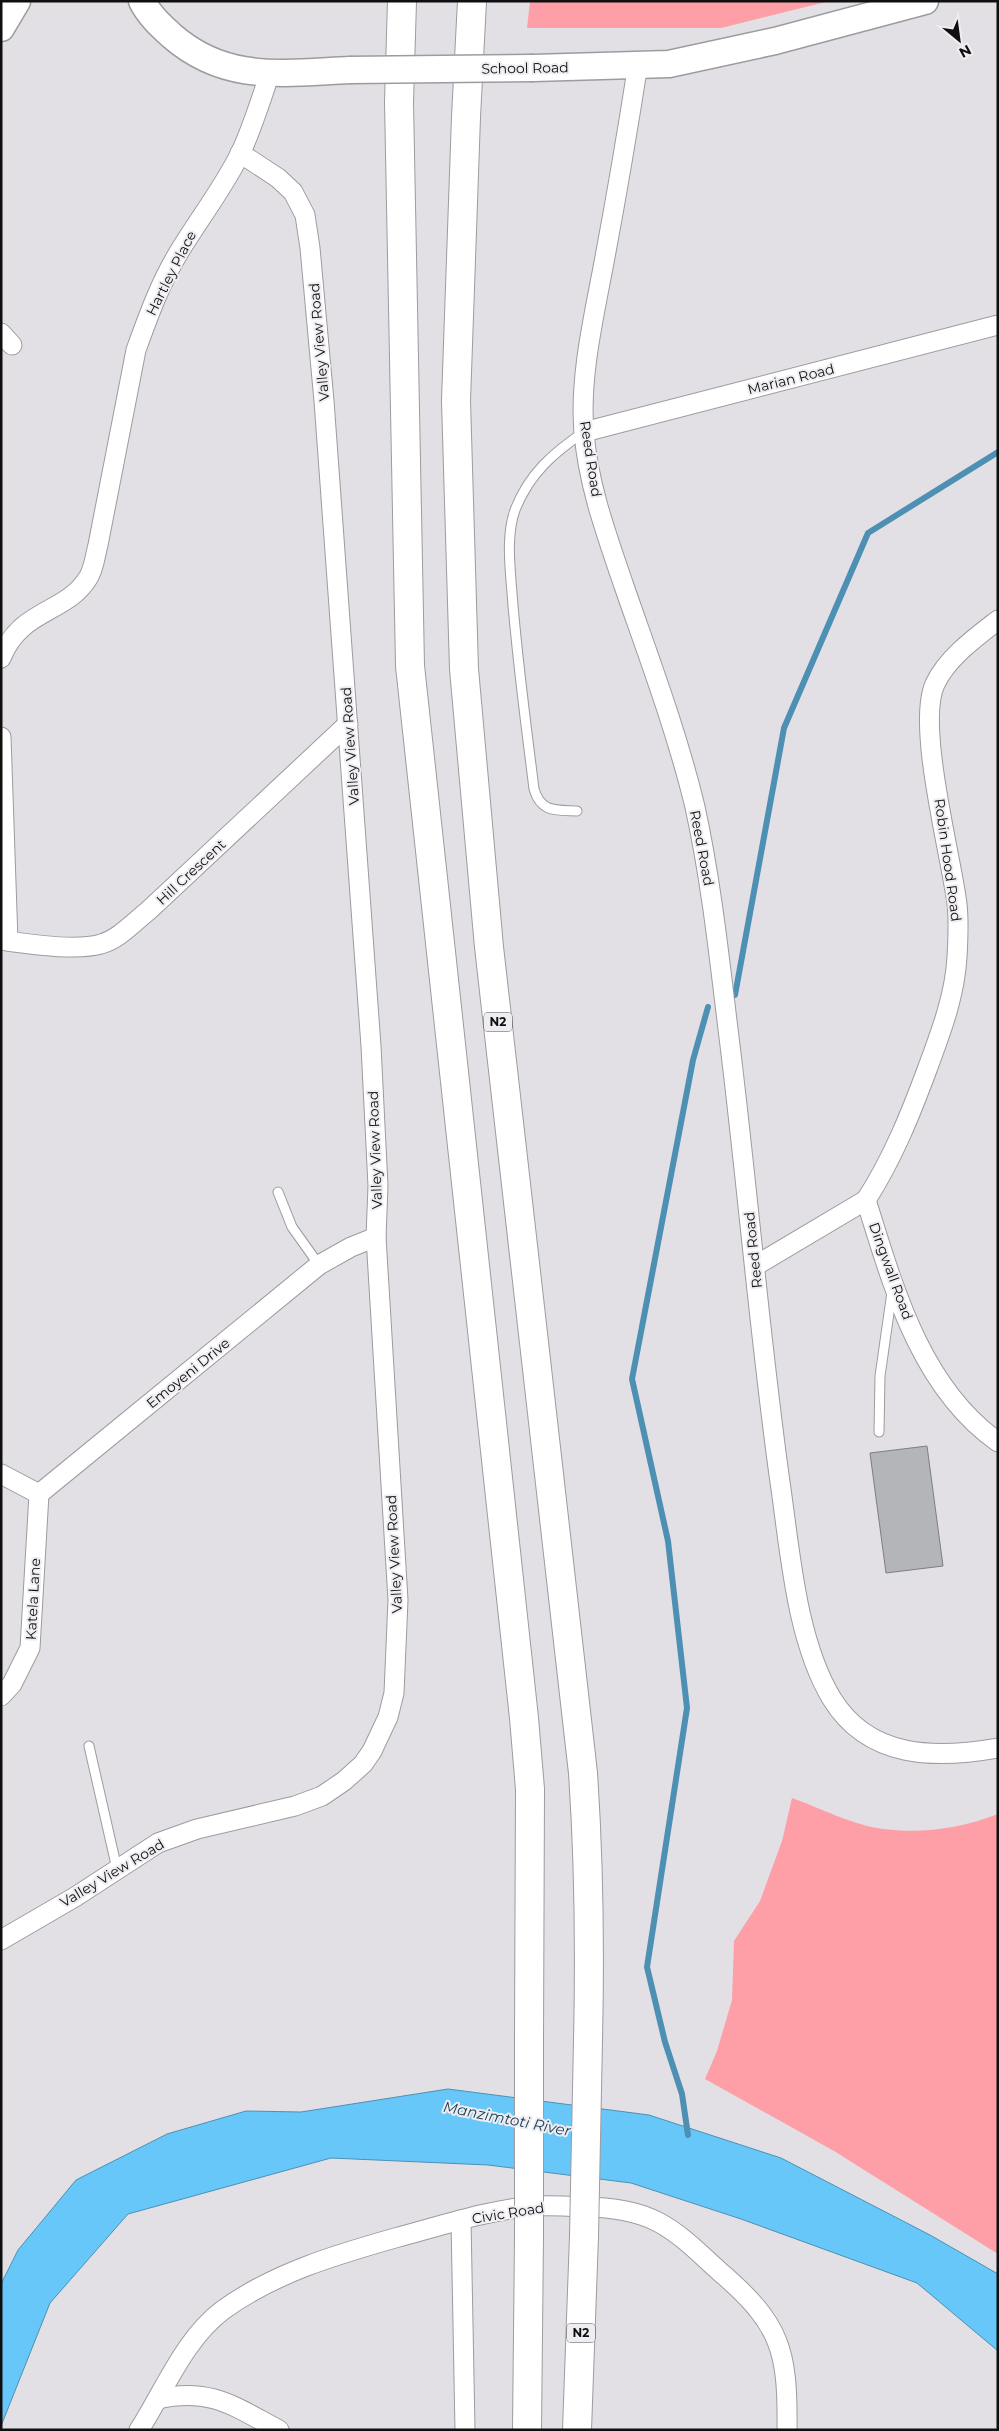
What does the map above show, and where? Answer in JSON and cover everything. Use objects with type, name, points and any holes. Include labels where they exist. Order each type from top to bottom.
[{"type":"highway","points":[[402,1],[399,102],[410,666],[524,1718],[530,1789],[527,2430]]},
{"type":"highway","name":"N2","points":[[472,1],[456,400],[464,669],[489,947],[583,1773],[588,1846],[588,2040],[584,2236],[577,2430]]},
{"type":"street","points":[[1,28],[17,1]]},
{"type":"street","name":"School Road","points":[[142,1],[154,18],[169,33],[185,47],[211,62],[232,68],[270,73],[669,64],[702,58],[926,1]]},
{"type":"street","name":"Reed Road","points":[[638,64],[621,172],[594,315],[585,384],[584,432],[594,489],[606,533],[682,761],[694,807],[709,885],[720,962],[770,1410],[788,1538],[808,1646],[821,1679],[833,1700],[848,1721],[866,1736],[895,1748],[929,1754],[965,1754],[998,1748]]},
{"type":"street","name":"Hartley Place","points":[[1,658],[7,644],[25,623],[82,586],[89,577],[98,545],[136,350],[146,322],[157,294],[178,254],[240,153],[270,73]]},
{"type":"street","name":"Valley View Road","points":[[1,1940],[158,1843],[177,1836],[295,1806],[322,1796],[344,1781],[363,1764],[388,1717],[394,1693],[398,1600],[376,1237],[378,1186],[375,1130],[324,401],[305,215],[293,192],[278,178],[240,153]]},
{"type":"street","name":"Marian Road","points":[[584,432],[998,325]]},
{"type":"street","name":"Robin Hood Road","points":[[866,1200],[883,1173],[905,1128],[941,1033],[955,979],[957,906],[938,798],[930,732],[929,704],[935,684],[953,659],[998,620]]},
{"type":"street","name":"Hill Crescent","points":[[5,940],[88,946],[102,944],[113,939],[148,911],[348,724]]},
{"type":"street","points":[[1,737],[5,940]]},
{"type":"street","points":[[755,1266],[866,1200]]},
{"type":"street","name":"Dingwall Road","points":[[866,1200],[893,1285],[919,1345],[940,1380],[970,1420],[998,1442]]},
{"type":"street","name":"Emoyeni Drive","points":[[39,1494],[319,1265],[351,1247],[376,1237]]},
{"type":"street","points":[[1,1474],[39,1494]]},
{"type":"street","name":"Katela Lane","points":[[1,1696],[12,1684],[30,1648],[39,1494]]},
{"type":"street","name":"Civic Road","points":[[139,2430],[191,2345],[205,2326],[222,2311],[265,2284],[348,2252],[493,2212],[536,2206],[610,2208],[634,2213],[658,2222],[686,2241],[748,2295],[768,2319],[786,2369],[787,2430]]},
{"type":"street","points":[[461,2220],[465,2430]]},
{"type":"street","points":[[158,2399],[173,2396],[204,2395],[223,2401],[279,2430]]},
{"type":"lane","points":[[577,811],[547,808],[537,799],[534,789],[514,624],[511,542],[515,512],[529,484],[554,452],[584,432]]},
{"type":"lane","points":[[278,1192],[292,1227],[319,1265]]},
{"type":"lane","points":[[879,1432],[880,1376],[893,1285]]},
{"type":"lane","points":[[89,1746],[117,1870]]},
{"type":"shaded area","points":[[530,1],[830,1],[721,28],[527,28]]},
{"type":"shaded area","points":[[792,1798],[861,1824],[884,1829],[913,1831],[942,1829],[998,1814],[998,2254],[834,2151],[705,2079],[717,2051],[732,2000],[734,1941],[760,1901],[782,1841]]},
{"type":"water","name":"Manzimtoti River","points":[[448,2089],[649,2115],[781,2158],[930,2235],[998,2274],[998,2351],[917,2283],[741,2219],[631,2183],[488,2165],[331,2158],[128,2214],[50,2303],[1,2426],[1,2284],[18,2250],[76,2180],[167,2134],[246,2111],[301,2112]]},
{"type":"building","points":[[927,1446],[943,1566],[886,1573],[870,1453]]},
{"type":"waterway","points":[[735,995],[784,728],[868,533],[998,452]]},
{"type":"waterway","points":[[688,2135],[682,2094],[665,2042],[647,1967],[687,1708],[668,1541],[632,1379],[693,1060],[708,1007]]}]
